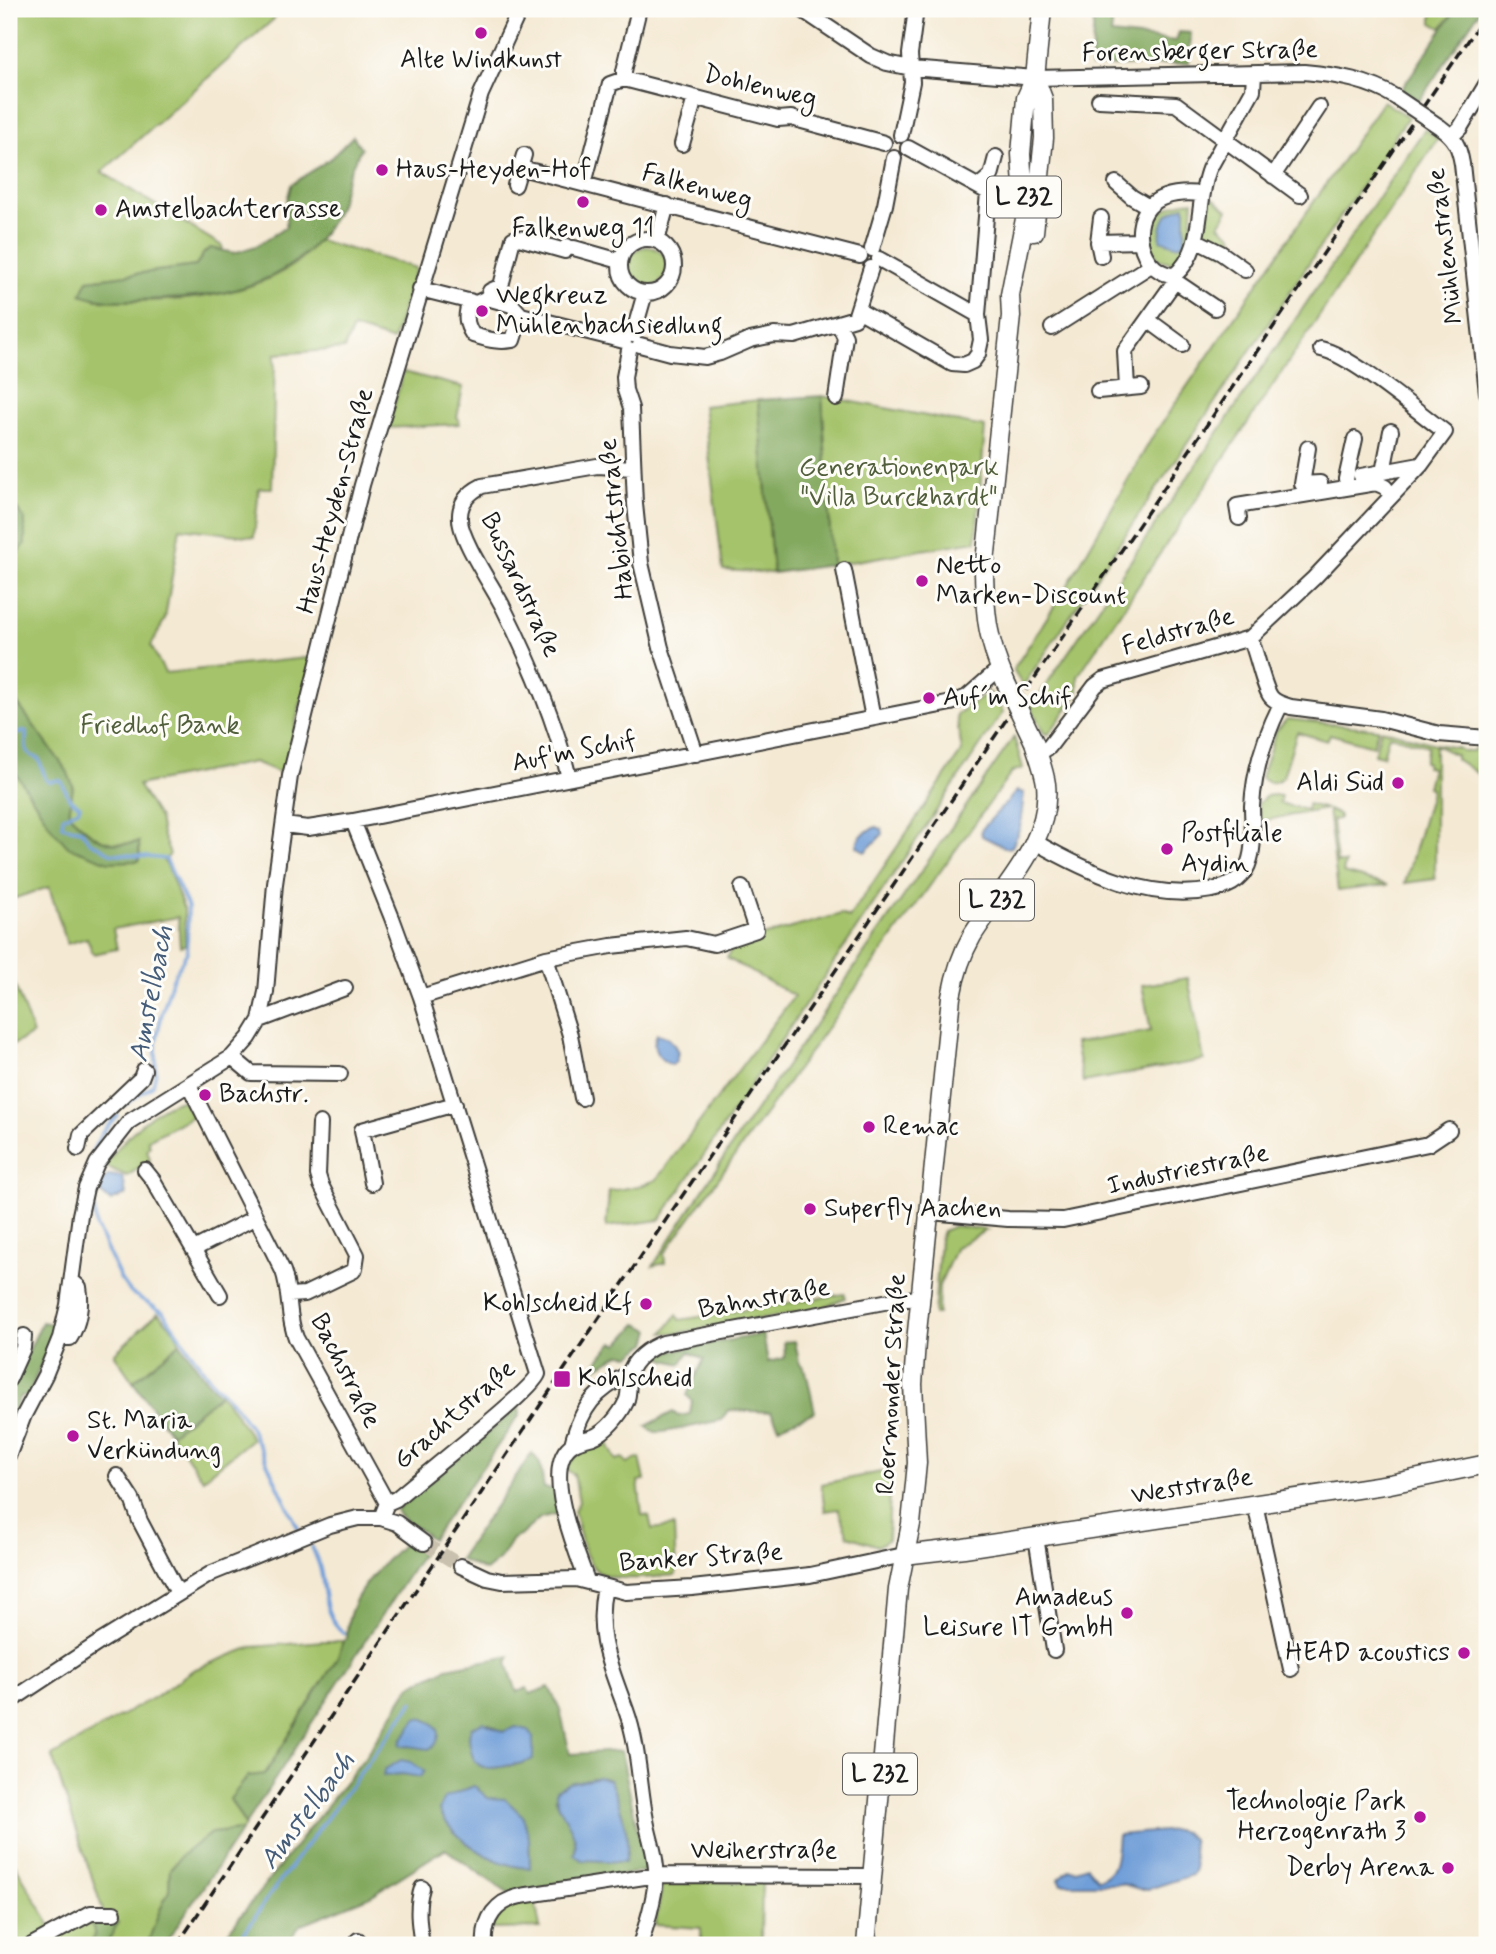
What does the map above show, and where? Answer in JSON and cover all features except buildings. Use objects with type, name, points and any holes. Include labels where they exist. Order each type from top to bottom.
[{"type":"main road","name":"Roermonder Straße","points":[[866,1945],[897,1600],[911,1524],[917,1463],[913,1384],[942,1067],[955,976],[972,937],[1035,842],[1046,802],[1046,784],[1036,748],[990,641],[985,614],[984,572],[1011,316],[1033,239],[1040,189],[1044,106],[1035,78],[1042,9]]},
{"type":"main road","name":"Weststraße","points":[[904,1555],[1390,1484],[1487,1464]]},
{"type":"street","name":"Haus-Heyden-Straße","points":[[78,1149],[82,1135],[122,1111],[189,1085],[232,1057],[260,1020],[266,992],[275,884],[294,762],[362,485],[484,84],[520,9]]},
{"type":"street","points":[[584,184],[610,84],[624,79],[639,9]]},
{"type":"street","name":"Forensberger Straße","points":[[801,9],[871,56],[887,63],[911,68],[1035,78],[1304,72],[1335,75],[1376,86],[1452,136]]},
{"type":"street","points":[[858,310],[952,364],[964,365],[978,354],[981,340],[978,315],[988,192],[904,141],[894,134],[888,137],[884,144],[886,155],[894,158],[904,155],[904,141],[912,82],[909,54],[916,9]]},
{"type":"street","points":[[1098,391],[1134,387],[1125,351],[1182,269],[1197,241],[1202,194],[1209,169],[1253,90],[1254,74]]},
{"type":"street","name":"Dohlenweg","points":[[624,79],[778,119],[791,118],[884,144]]},
{"type":"street","points":[[1452,136],[1460,128],[1487,82]]},
{"type":"street","points":[[682,144],[695,98]]},
{"type":"street","points":[[1099,100],[1176,104],[1300,195]]},
{"type":"street","points":[[1273,176],[1319,107]]},
{"type":"street","name":"Mühlenstraße","points":[[1452,136],[1459,147],[1462,164],[1487,393]]},
{"type":"street","points":[[979,186],[991,177],[996,157]]},
{"type":"street","points":[[420,289],[476,303],[487,298],[512,305],[521,315],[670,353],[705,357],[750,340],[774,335],[794,336],[855,318],[885,205],[894,158]]},
{"type":"street","name":"Falkenweg","points":[[515,185],[522,162],[584,184],[871,258],[978,315]]},
{"type":"street","points":[[1116,183],[1149,207]]},
{"type":"street","points":[[1202,194],[1172,195],[1149,207],[1142,221],[1141,241],[1145,257],[1151,265],[1160,273],[1175,278],[1215,308]]},
{"type":"street","points":[[657,241],[667,205]]},
{"type":"street","points":[[1101,218],[1100,249],[1141,241]]},
{"type":"street","points":[[487,298],[490,291],[501,286],[513,239],[519,238],[565,251],[571,247],[620,261]]},
{"type":"street","points":[[642,239],[657,241],[671,254],[674,261],[673,273],[666,285],[653,294],[645,293],[626,283],[620,273],[620,261],[624,249],[632,244],[642,239]]},
{"type":"street","points":[[1197,241],[1221,253],[1245,270]]},
{"type":"street","points":[[1052,328],[1151,265]]},
{"type":"street","name":"Habichtstraße","points":[[645,293],[624,377],[631,408],[641,564],[661,648],[696,754]]},
{"type":"street","points":[[470,301],[465,317],[472,335],[502,342],[513,340],[521,315]]},
{"type":"street","points":[[1148,320],[1182,345]]},
{"type":"street","points":[[835,398],[845,337],[838,323]]},
{"type":"street","name":"Feldstraße","points":[[1036,748],[1049,747],[1089,694],[1103,680],[1250,638],[1314,579],[1421,465],[1445,432],[1370,376],[1331,351],[1321,349]]},
{"type":"street","points":[[1383,472],[1391,431]]},
{"type":"street","points":[[1346,479],[1355,439]]},
{"type":"street","points":[[1308,448],[1302,484],[1308,485],[1421,465]]},
{"type":"street","name":"Bussardstraße","points":[[569,778],[538,682],[502,605],[461,529],[460,513],[465,499],[472,491],[482,486],[597,466],[633,468]]},
{"type":"street","points":[[1239,518],[1237,506],[1329,489],[1376,483],[1385,487],[1391,495]]},
{"type":"street","points":[[844,570],[873,718]]},
{"type":"street","points":[[1250,638],[1267,689],[1271,697],[1281,704],[1292,708],[1381,719],[1438,734],[1487,738]]},
{"type":"street","name":"Auf'm Schif","points":[[284,825],[308,828],[353,821],[873,718],[959,700],[1003,676]]},
{"type":"street","points":[[1035,842],[1100,874],[1152,890],[1186,893],[1225,888],[1238,880],[1251,858],[1252,805],[1258,762],[1281,704]]},
{"type":"street","name":"Grachtstraße","points":[[353,821],[421,997],[538,1374],[536,1381],[515,1400],[396,1499],[387,1503],[381,1518]]},
{"type":"street","points":[[421,997],[546,958],[611,946],[686,938],[714,944],[756,930],[742,888]]},
{"type":"street","points":[[546,958],[570,1035],[582,1098]]},
{"type":"street","points":[[260,1020],[345,988]]},
{"type":"street","points":[[232,1057],[251,1073],[340,1074]]},
{"type":"street","name":"Haus-Heyden-Straße","points":[[9,1454],[60,1338],[70,1338],[75,1329],[80,1294],[79,1287],[72,1281],[80,1215],[89,1180],[144,1070]]},
{"type":"street","name":"Bachstraße","points":[[189,1085],[283,1270],[289,1296],[290,1319],[296,1338],[387,1503]]},
{"type":"street","points":[[372,1183],[362,1130],[454,1104]]},
{"type":"street","name":"Bachstraße","points":[[289,1296],[305,1294],[352,1271],[357,1261],[320,1185],[320,1123]]},
{"type":"street","name":"Industriestraße","points":[[930,1212],[1008,1219],[1063,1220],[1428,1144],[1449,1130]]},
{"type":"street","points":[[145,1170],[220,1294]]},
{"type":"street","points":[[194,1249],[256,1217]]},
{"type":"street","name":"Bahnstraße","points":[[587,1581],[565,1514],[560,1487],[560,1464],[572,1444],[583,1410],[598,1393],[630,1373],[643,1354],[663,1343],[920,1298]]},
{"type":"street","points":[[9,1379],[23,1348],[24,1336]]},
{"type":"street","points":[[572,1444],[604,1431],[626,1403],[630,1373]]},
{"type":"street","name":"Haus-Heyden-Straße","points":[[9,1430],[24,1415]]},
{"type":"street","points":[[117,1476],[132,1499],[140,1521],[178,1593]]},
{"type":"street","points":[[1255,1504],[1291,1669]]},
{"type":"street","points":[[9,1702],[212,1573],[305,1535],[358,1518],[381,1518],[397,1523],[424,1543]]},
{"type":"street","points":[[1036,1537],[1054,1650]]},
{"type":"street","name":"Banker Straße","points":[[461,1566],[487,1578],[502,1581],[565,1578],[626,1592],[810,1575],[904,1555]]},
{"type":"street","points":[[605,1587],[600,1626],[613,1679],[637,1748],[641,1793],[657,1875],[640,1945]]},
{"type":"street","name":"Weiherstraße","points":[[485,1945],[485,1929],[491,1912],[513,1898],[657,1875],[871,1877]]},
{"type":"street","points":[[422,1888],[418,1919],[422,1945]]},
{"type":"street","points":[[32,1945],[91,1913],[114,1913]]},
{"type":"green space","name":"Friedhof Bank","points":[[9,9],[271,9],[274,19],[102,172],[222,246],[223,250],[210,248],[196,266],[88,280],[96,300],[173,300],[226,293],[275,276],[299,261],[318,240],[416,268],[393,341],[353,328],[344,349],[275,354],[272,488],[259,488],[254,537],[180,528],[165,619],[151,646],[165,673],[315,657],[283,774],[254,762],[138,785],[159,818],[170,854],[167,858],[156,858],[162,859],[167,865],[184,910],[185,945],[180,946],[178,917],[113,929],[117,949],[93,954],[87,938],[67,944],[49,887],[9,900],[9,763],[53,830],[139,860],[139,857],[145,857],[140,856],[139,842],[117,844],[100,839],[69,814],[73,786],[67,771],[9,692],[9,564],[25,544],[25,520],[9,499]]},
{"type":"green space","points":[[1060,9],[1114,9],[1111,34],[1176,41],[1179,32],[1191,33],[1189,63],[1091,67],[1094,15],[1060,12]]},
{"type":"green space","points":[[1432,9],[1456,9],[1441,28],[1432,23]]},
{"type":"green space","points":[[1456,9],[1481,9],[1419,101],[1402,90],[1403,87]]},
{"type":"green space","points":[[1383,101],[1408,117],[1023,686],[1013,670],[1066,588],[1153,436]]},
{"type":"green space","points":[[1425,129],[1438,139],[1078,676],[1078,694],[1048,735],[1043,732],[1031,707]]},
{"type":"green space","points":[[353,136],[361,148],[349,173],[339,207],[325,231],[308,251],[288,266],[267,278],[218,294],[113,300],[81,294],[88,280],[196,266],[210,248],[234,253],[256,246],[286,227],[291,185],[331,158]]},
{"type":"green space","points":[[1212,197],[1228,210],[1219,225],[1234,237],[1223,253],[1201,237],[1205,199]]},
{"type":"green space","points":[[1193,201],[1190,242],[1176,264],[1158,259],[1150,237],[1156,219],[1171,206]]},
{"type":"green space","points":[[647,247],[661,253],[667,267],[661,281],[647,287],[633,281],[627,267],[633,253]]},
{"type":"green space","points":[[403,372],[463,387],[457,418],[459,424],[388,428]]},
{"type":"green space","name":"Generationenpark \"Villa Burckhardt\"","points":[[822,396],[985,427],[976,541],[832,565]]},
{"type":"green space","points":[[822,396],[832,565],[773,573],[758,400]]},
{"type":"green space","points":[[758,400],[773,573],[723,570],[703,406]]},
{"type":"green space","points":[[9,499],[25,520],[25,544],[9,564]]},
{"type":"green space","points":[[9,692],[67,771],[73,786],[69,814],[100,839],[117,844],[139,842],[139,861],[109,862],[68,847],[53,830],[9,763]]},
{"type":"green space","points":[[989,692],[1003,712],[660,1220],[606,1227],[609,1191],[640,1186],[656,1180],[794,996],[727,958],[734,944],[841,914],[849,918],[962,751],[956,715]]},
{"type":"green space","points":[[1287,719],[1378,729],[1373,746],[1330,734],[1327,741],[1297,732],[1283,777],[1269,782],[1261,777],[1276,731]]},
{"type":"green space","points":[[1381,729],[1463,751],[1487,748],[1487,780],[1456,759],[1456,755],[1435,745],[1435,879],[1405,883],[1430,796],[1431,788],[1427,787],[1432,768],[1426,767],[1427,763],[1424,762],[1428,746],[1389,735],[1383,756],[1374,754]]},
{"type":"green space","points":[[1014,737],[1023,768],[1012,772],[664,1254],[665,1263],[653,1266],[738,1136]]},
{"type":"green space","points":[[1266,796],[1281,796],[1279,803],[1306,810],[1308,804],[1326,809],[1260,821],[1258,804]]},
{"type":"green space","points":[[1328,810],[1339,815],[1339,819],[1332,820],[1337,863],[1345,863],[1343,873],[1388,885],[1338,891]]},
{"type":"green space","points":[[9,969],[33,1034],[9,1047]]},
{"type":"green space","points":[[1188,978],[1204,1060],[1083,1082],[1075,1043],[1151,1031],[1142,985]]},
{"type":"green space","points":[[182,1100],[193,1116],[148,1140],[150,1160],[127,1176],[105,1166],[119,1147],[149,1117]]},
{"type":"green space","points":[[954,1226],[987,1230],[956,1247],[939,1286],[938,1314],[934,1314],[940,1239],[943,1231]]},
{"type":"green space","points":[[845,1294],[845,1298],[819,1309],[677,1333],[663,1333],[677,1315],[680,1320]]},
{"type":"green space","points":[[158,1313],[175,1331],[180,1343],[133,1382],[114,1354]]},
{"type":"green space","points":[[42,1322],[57,1325],[28,1396],[20,1396],[9,1421],[9,1394]]},
{"type":"green space","points":[[637,1324],[651,1330],[647,1343],[631,1355],[620,1354],[589,1372],[613,1342],[619,1344]]},
{"type":"green space","points":[[763,1334],[768,1362],[785,1358],[784,1342],[795,1341],[799,1362],[806,1371],[815,1412],[779,1427],[771,1412],[728,1410],[722,1420],[677,1430],[655,1432],[646,1426],[673,1412],[678,1416],[690,1414],[692,1401],[687,1395],[704,1359],[689,1352],[681,1364],[657,1354]]},
{"type":"green space","points":[[180,1343],[207,1381],[220,1394],[171,1434],[133,1382]]},
{"type":"green space","points":[[220,1394],[252,1439],[203,1479],[171,1434]]},
{"type":"green space","points":[[519,1406],[520,1414],[432,1539],[399,1515],[396,1510]]},
{"type":"green space","points":[[607,1442],[616,1460],[623,1458],[627,1463],[640,1458],[645,1480],[638,1481],[642,1515],[649,1516],[652,1529],[674,1526],[676,1575],[621,1578],[601,1573],[590,1562],[574,1511],[579,1502],[574,1474],[568,1471],[568,1464],[581,1450]]},
{"type":"green space","points":[[532,1453],[540,1463],[544,1488],[555,1489],[559,1513],[540,1518],[520,1536],[512,1539],[499,1560],[485,1571],[459,1559]]},
{"type":"green space","points":[[891,1470],[888,1540],[878,1546],[848,1536],[838,1509],[825,1511],[821,1484]]},
{"type":"green space","points":[[406,1541],[422,1554],[245,1825],[230,1799],[248,1776],[265,1774],[338,1657],[343,1641],[347,1638],[348,1623],[358,1596],[375,1573]]},
{"type":"green space","points":[[343,1641],[338,1657],[265,1774],[230,1799],[245,1825],[242,1830],[211,1833],[181,1856],[170,1869],[169,1891],[147,1945],[106,1945],[110,1938],[104,1914],[52,1756],[159,1694],[193,1670],[252,1647]]},
{"type":"green space","points":[[510,1656],[507,1663],[517,1692],[527,1688],[530,1694],[549,1687],[560,1709],[570,1754],[621,1751],[646,1871],[509,1894],[445,1849],[369,1897],[300,1925],[286,1945],[218,1945],[365,1757],[410,1686],[447,1668]],"holes":[[[488,1723],[503,1732],[516,1727],[533,1737],[532,1759],[496,1768],[477,1763],[469,1735]],[[599,1777],[610,1780],[625,1826],[627,1854],[574,1854],[573,1833],[555,1798],[569,1783]],[[474,1786],[529,1838],[530,1868],[504,1863],[477,1850],[454,1832],[439,1810]]]},
{"type":"green space","points":[[242,1830],[164,1945],[147,1945],[169,1891],[170,1869],[181,1856],[211,1833]]},
{"type":"green space","points":[[9,1854],[56,1935],[86,1919],[93,1927],[95,1936],[89,1945],[15,1945],[9,1938]]},
{"type":"green space","points":[[663,1882],[762,1882],[761,1945],[701,1945],[701,1928],[655,1925]]},
{"type":"green space","points":[[535,1900],[540,1928],[491,1929],[507,1906]]},
{"type":"green space","points":[[104,1914],[118,1923],[106,1945],[89,1945],[95,1936],[93,1927],[86,1919]]},
{"type":"water","points":[[1185,206],[1185,241],[1179,246],[1160,240],[1165,217]]},
{"type":"water","points":[[1017,791],[1024,793],[1020,828],[1012,847],[1006,848],[982,836],[981,830]]},
{"type":"water","points":[[876,827],[882,829],[883,834],[865,852],[857,846],[859,839]]},
{"type":"water","points":[[657,1034],[670,1040],[678,1052],[672,1065],[663,1060],[655,1049]]},
{"type":"water","points":[[109,1175],[123,1177],[126,1195],[110,1201],[101,1193],[102,1181]]},
{"type":"water","points":[[417,1718],[430,1722],[438,1729],[438,1739],[429,1749],[400,1745]]},
{"type":"water","points":[[483,1722],[503,1732],[516,1727],[528,1730],[533,1737],[533,1759],[498,1768],[486,1768],[476,1763],[469,1736],[471,1728]]},
{"type":"water","points":[[401,1760],[411,1762],[424,1771],[420,1777],[402,1774],[383,1776],[384,1770]]},
{"type":"water","points":[[599,1777],[610,1780],[621,1810],[627,1841],[625,1862],[582,1860],[574,1855],[575,1838],[559,1806],[556,1790],[569,1783]]},
{"type":"water","points":[[474,1786],[488,1798],[505,1799],[523,1816],[529,1838],[530,1868],[504,1863],[477,1850],[454,1832],[446,1821],[439,1810],[444,1798]]},
{"type":"water","points":[[1175,1830],[1184,1832],[1192,1839],[1195,1869],[1192,1875],[1149,1889],[1123,1884],[1062,1884],[1059,1879],[1070,1869],[1087,1866],[1098,1879],[1105,1877],[1115,1862],[1118,1835]]},
{"type":"waterway","name":"Amstelbach","points":[[9,722],[10,728],[16,734],[26,731],[27,752],[39,759],[46,780],[62,782],[69,798],[80,806],[78,810],[63,817],[62,826],[81,830],[89,841],[110,853],[166,859],[188,907],[187,952],[172,980],[161,1017],[153,1085],[126,1104]]},
{"type":"waterway","name":"Amstelbach","points":[[92,1152],[101,1134],[117,1115]]},
{"type":"waterway","name":"Amstelbach","points":[[93,1196],[96,1226],[121,1280],[131,1293],[163,1312],[210,1379],[231,1400],[250,1427],[298,1528]]},
{"type":"waterway","name":"Amstelbach","points":[[312,1547],[320,1568],[328,1611],[344,1633]]},
{"type":"waterway","name":"Amstelbach","points":[[240,1945],[243,1935],[271,1893],[413,1702]]},
{"type":"tunnel","points":[[424,1543],[461,1566]]},
{"type":"railway","points":[[177,1945],[574,1355],[1487,13]]},
{"type":"place","name":"Alte Windkunst","points":[[481,33]]},
{"type":"place","name":"Haus-Heyden-Hof","points":[[382,170]]},
{"type":"place","name":"Falkenweg 11","points":[[583,202]]},
{"type":"place","name":"Amstelbachterrasse","points":[[101,210]]},
{"type":"place","name":"Wegkreuz Mühlenbachsiedlung","points":[[482,311]]},
{"type":"place","name":"Netto Marken-Discount","points":[[922,581]]},
{"type":"place","name":"Auf´m Schif","points":[[929,698]]},
{"type":"place","name":"Aldi Süd","points":[[1398,783]]},
{"type":"place","name":"Postfiliale Aydin","points":[[1167,849]]},
{"type":"place","name":"Bachstr.","points":[[205,1095]]},
{"type":"place","name":"Remac","points":[[869,1127]]},
{"type":"place","name":"Superfly Aachen","points":[[810,1209]]},
{"type":"place","name":"Kohlscheid Kf","points":[[646,1304]]},
{"type":"place","name":"Kohlscheid","points":[[562,1379]]},
{"type":"place","name":"St. Maria Verkündung","points":[[73,1436]]},
{"type":"place","name":"Amadeus Leisure IT GmbH","points":[[1127,1613]]},
{"type":"place","name":"HEAD acoustics","points":[[1464,1653]]},
{"type":"place","name":"Technologie Park Herzogenrath 3","points":[[1420,1817]]},
{"type":"place","name":"Derby Arena","points":[[1448,1868]]}]
